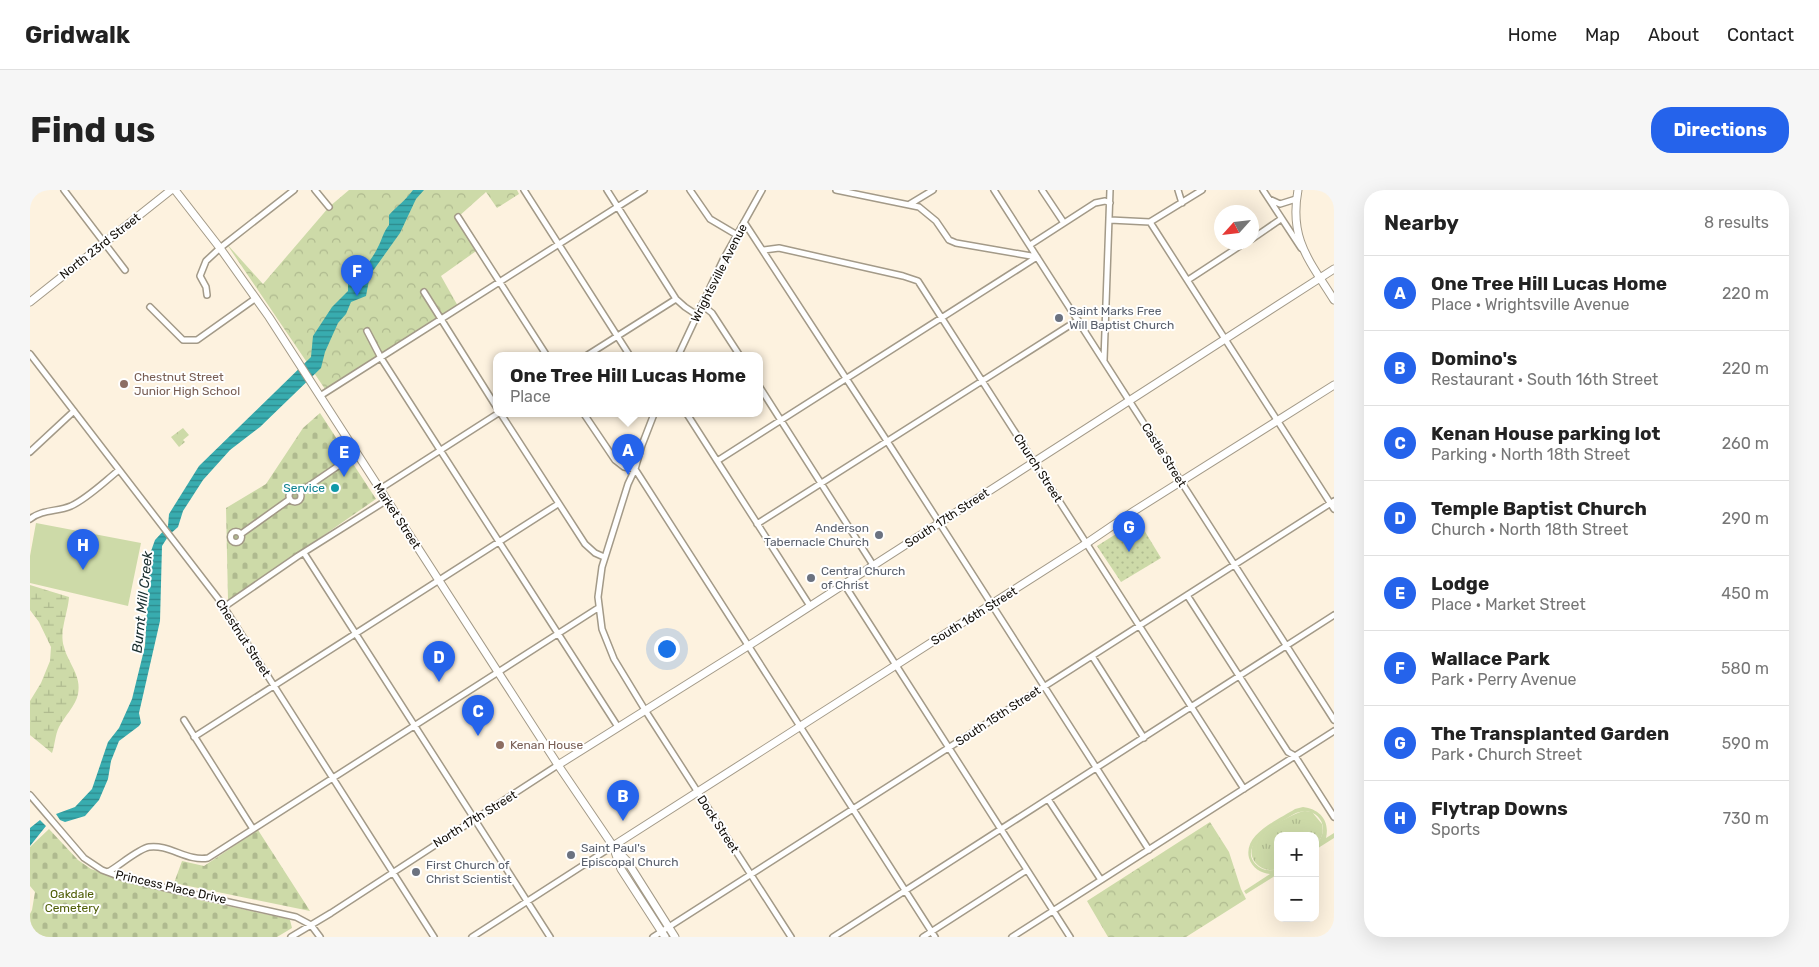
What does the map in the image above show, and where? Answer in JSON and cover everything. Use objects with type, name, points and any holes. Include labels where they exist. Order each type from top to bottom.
[{"type":"main road","name":"North 23rd Street","points":[[30,302],[171,190]]},
{"type":"main road","name":"Market Street","points":[[175,190],[256,298],[558,766],[613,846],[627,861],[675,937]]},
{"type":"main road","points":[[1298,190],[1295,219],[1299,240],[1304,252],[1334,300]]},
{"type":"main road","name":"South 17th Street","points":[[558,766],[1334,270]]},
{"type":"main road","name":"South 16th Street","points":[[613,846],[1134,511],[1334,385]]},
{"type":"main road","name":"Market Street","points":[[613,846],[621,869],[663,934]]},
{"type":"street","points":[[64,190],[125,270]]},
{"type":"street","points":[[207,295],[206,287],[200,276],[206,261],[294,190]]},
{"type":"street","points":[[315,190],[329,207]]},
{"type":"street","points":[[524,190],[628,352]]},
{"type":"street","points":[[607,190],[676,299],[697,315]]},
{"type":"street","points":[[320,396],[644,190]]},
{"type":"street","points":[[690,190],[710,219],[737,235]]},
{"type":"street","name":"Wrightsville Avenue","points":[[680,352],[737,235],[762,190]]},
{"type":"street","points":[[836,190],[919,207],[931,216],[952,242],[1038,257]]},
{"type":"street","points":[[909,205],[932,190]]},
{"type":"street","name":"Castle Street","points":[[994,190],[1334,720]]},
{"type":"street","points":[[1042,190],[1064,223]]},
{"type":"street","points":[[1104,360],[1110,190]]},
{"type":"street","points":[[1178,190],[1182,202]]},
{"type":"street","points":[[1110,220],[1150,222],[1202,190]]},
{"type":"street","points":[[1263,190],[1281,220],[1304,252]]},
{"type":"street","points":[[1268,198],[1280,204],[1296,198]]},
{"type":"street","points":[[1030,245],[1095,203],[1105,201],[1110,203]]},
{"type":"street","points":[[458,217],[544,352]]},
{"type":"street","points":[[1259,234],[1281,220]]},
{"type":"street","points":[[744,222],[764,250],[1149,850]]},
{"type":"street","points":[[1150,222],[1332,502],[1334,509]]},
{"type":"street","name":"Church Street","points":[[764,250],[779,248],[914,279],[921,285],[1244,788]]},
{"type":"street","points":[[1188,280],[1234,250]]},
{"type":"street","points":[[717,461],[1038,257]]},
{"type":"street","points":[[424,292],[493,402]]},
{"type":"street","points":[[150,307],[183,340],[197,340],[256,298]]},
{"type":"street","points":[[592,352],[676,299]]},
{"type":"street","points":[[702,305],[712,313],[737,352]]},
{"type":"street","points":[[757,524],[1078,320]]},
{"type":"street","points":[[367,331],[381,358],[618,727]]},
{"type":"street","name":"Chestnut Street","points":[[30,354],[224,607],[434,937]]},
{"type":"street","points":[[763,392],[873,565]]},
{"type":"street","points":[[30,452],[74,411]]},
{"type":"street","points":[[380,489],[493,417]]},
{"type":"street","points":[[503,417],[585,544],[604,557]]},
{"type":"street","points":[[586,417],[614,460],[624,467],[635,469],[933,934]]},
{"type":"street","points":[[645,710],[614,659],[604,637],[598,608],[600,578],[604,557],[653,417]]},
{"type":"street","points":[[689,417],[810,606]]},
{"type":"street","points":[[300,492],[357,453]]},
{"type":"street","points":[[30,519],[40,513],[65,508],[74,504],[119,470]]},
{"type":"street","points":[[290,500],[290,491],[296,490],[300,492]]},
{"type":"street","points":[[290,500],[298,501],[301,496],[300,492]]},
{"type":"street","points":[[241,534],[290,500]]},
{"type":"street","points":[[224,607],[387,500]]},
{"type":"street","name":"South 15th Street","points":[[652,937],[663,934],[669,927],[1332,502]]},
{"type":"street","points":[[194,737],[558,504]]},
{"type":"street","points":[[304,553],[550,937]]},
{"type":"street","points":[[844,584],[1070,937]]},
{"type":"street","points":[[1187,595],[1288,752],[1295,756],[1334,817]]},
{"type":"street","points":[[108,872],[149,847],[158,847],[200,859],[208,858],[598,608]]},
{"type":"street","points":[[833,937],[1334,615]]},
{"type":"street","points":[[1092,656],[1144,738]]},
{"type":"street","name":"Dock Street","points":[[645,710],[791,937]]},
{"type":"street","points":[[184,720],[253,829]]},
{"type":"street","points":[[1012,937],[1334,731]]},
{"type":"street","name":"North 17th Street","points":[[291,937],[558,766]]},
{"type":"street","name":"Princess Place Drive","points":[[30,795],[84,858],[108,872],[170,889],[290,915],[302,919],[311,925]]},
{"type":"street","points":[[1048,799],[1101,880]]},
{"type":"street","points":[[472,937],[613,846]]},
{"type":"street","points":[[923,937],[933,934],[1027,870]]},
{"type":"street","points":[[311,925],[320,937]]},
{"type":"green space","points":[[349,190],[517,190],[519,194],[497,208],[486,192],[458,217],[479,249],[441,276],[459,308],[327,392],[226,243],[263,284],[329,207]]},
{"type":"green space","points":[[320,413],[376,499],[229,601],[226,508],[266,484],[303,428]]},
{"type":"green space","points":[[183,428],[189,435],[179,447],[171,437]]},
{"type":"green space","points":[[1138,520],[1161,558],[1121,582],[1097,546]]},
{"type":"green space","points":[[36,523],[141,543],[128,606],[30,583],[30,556]]},
{"type":"green space","points":[[30,585],[69,597],[63,628],[63,641],[79,687],[75,702],[59,727],[52,753],[30,735],[30,701],[41,683],[50,661],[51,647],[39,622],[30,610]]},
{"type":"green space","points":[[1309,808],[1319,813],[1325,821],[1326,838],[1334,833],[1334,838],[1319,847],[1323,825],[1315,814],[1309,812],[1302,811],[1279,823],[1261,836],[1251,851],[1252,859],[1259,867],[1274,870],[1274,876],[1246,894],[1244,891],[1270,874],[1257,869],[1250,862],[1249,849],[1251,842],[1256,835],[1271,823],[1295,809]]},
{"type":"green space","points":[[1300,812],[1312,812],[1322,824],[1321,838],[1319,840],[1319,832],[1274,832],[1274,870],[1260,867],[1253,859],[1252,847],[1255,841],[1271,828]]},
{"type":"green space","points":[[1210,822],[1229,852],[1246,899],[1186,937],[1108,937],[1087,901]]},
{"type":"green space","name":"Oakdale Cemetery","points":[[49,829],[78,860],[91,869],[139,885],[284,918],[290,920],[292,928],[277,937],[30,937],[30,914],[35,892],[30,886],[30,847]]},
{"type":"green space","points":[[258,830],[310,911],[174,883],[182,861],[204,866]]},
{"type":"water","points":[[413,190],[424,190],[416,199],[400,233],[370,275],[366,296],[351,302],[346,314],[338,323],[325,352],[321,368],[260,427],[230,450],[203,480],[183,511],[178,527],[169,535],[162,546],[160,621],[139,713],[141,723],[119,741],[111,761],[108,779],[99,800],[85,816],[65,822],[60,820],[56,814],[75,807],[92,789],[108,742],[119,728],[132,699],[145,646],[150,554],[155,540],[168,526],[169,514],[199,466],[311,357],[313,336],[332,307],[348,291],[348,281],[361,271],[372,257],[389,225],[389,215]]},
{"type":"water","points":[[40,820],[46,826],[30,846],[30,828]]},
{"type":"place","name":"Wallace Park","points":[[357,296]]},
{"type":"place","name":"Saint Marks Free Will Baptist Church","points":[[1059,318]]},
{"type":"place","name":"Chestnut Street Junior High School","points":[[124,384]]},
{"type":"place","name":"One Tree Hill Lucas Home","points":[[628,475]]},
{"type":"place","name":"Lodge","points":[[344,477]]},
{"type":"place","name":"Service","points":[[335,488]]},
{"type":"place","name":"Anderson Tabernacle Church","points":[[879,535]]},
{"type":"place","name":"The Transplanted Garden","points":[[1129,552]]},
{"type":"place","name":"Flytrap Downs","points":[[83,570]]},
{"type":"place","name":"Central Church of Christ","points":[[811,578]]},
{"type":"place","name":"Temple Baptist Church","points":[[439,682]]},
{"type":"place","name":"Kenan House parking lot","points":[[478,736]]},
{"type":"place","name":"Kenan House","points":[[500,745]]},
{"type":"place","name":"Domino's","points":[[623,821]]},
{"type":"place","name":"Saint Paul's Episcopal Church","points":[[571,855]]},
{"type":"place","name":"First Church of Christ Scientist","points":[[416,872]]},
{"type":"water label","name":"Burnt Mill Creek","points":[[142,602]]}]
